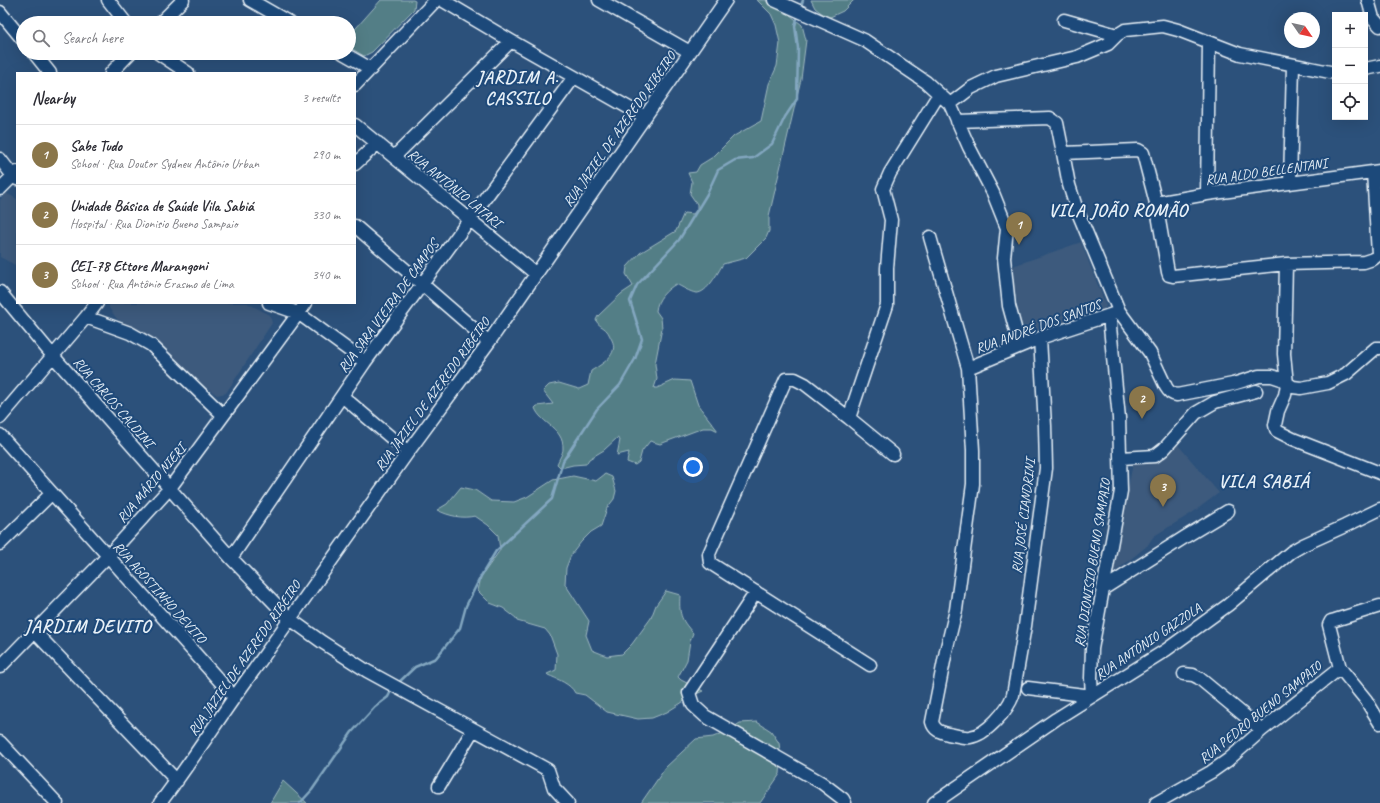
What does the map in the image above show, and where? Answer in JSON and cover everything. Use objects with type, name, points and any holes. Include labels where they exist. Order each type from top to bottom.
[{"type":"street","points":[[108,0],[121,16]]},
{"type":"street","points":[[167,16],[182,0]]},
{"type":"street","points":[[250,0],[278,16]]},
{"type":"street","points":[[356,84],[436,0]]},
{"type":"street","points":[[442,0],[645,117]]},
{"type":"street","points":[[600,0],[690,52]]},
{"type":"street","name":"RUA JAZIEL DE AZEREDO RIBEIRO","points":[[160,803],[408,452],[489,342],[726,0]]},
{"type":"street","points":[[774,0],[864,40],[926,82],[950,104],[969,147],[993,193],[1007,228],[1004,258],[1009,306],[1020,346]]},
{"type":"street","points":[[1368,0],[1373,18],[1380,26]]},
{"type":"street","points":[[0,12],[16,31]]},
{"type":"street","points":[[1064,20],[1117,35]]},
{"type":"street","points":[[950,104],[971,88],[996,76],[1077,57],[1108,44],[1117,35],[1125,30],[1163,26],[1178,30],[1240,54],[1332,72]]},
{"type":"street","points":[[394,157],[511,41]]},
{"type":"street","points":[[1206,194],[1209,42]]},
{"type":"street","points":[[40,60],[49,72]]},
{"type":"street","points":[[111,72],[123,60]]},
{"type":"street","points":[[168,60],[185,72]]},
{"type":"street","points":[[355,60],[370,69]]},
{"type":"street","points":[[1290,183],[1292,65]]},
{"type":"street","points":[[1368,68],[1380,66]]},
{"type":"street","name":"RUA SARA VIEIRA DE CAMPOS","points":[[231,558],[365,362],[574,77]]},
{"type":"street","points":[[849,418],[887,305],[887,268],[891,220],[883,189],[890,173],[939,94]]},
{"type":"street","points":[[957,121],[1050,118],[1057,122],[1069,185],[1115,313],[1150,353],[1168,392],[1177,394],[1233,384],[1259,376],[1272,376],[1293,387],[1301,388],[1328,383],[1346,374],[1376,348],[1380,348]]},
{"type":"street","name":"RUA ANTÔNIO LATARI","points":[[356,126],[536,274]]},
{"type":"street","points":[[356,163],[378,143]]},
{"type":"street","points":[[1064,153],[1138,150],[1143,153],[1156,203],[1168,272],[1169,275],[1173,276],[1286,264],[1364,262],[1372,259],[1379,254],[1376,172]]},
{"type":"street","points":[[0,159],[16,175],[0,189]]},
{"type":"street","name":"RUA ALDO BELLENTANI","points":[[1156,203],[1206,194],[1376,172]]},
{"type":"street","points":[[357,232],[422,284],[489,342]]},
{"type":"street","points":[[930,237],[968,368],[973,450],[973,484],[956,610],[932,722],[938,731],[966,738],[972,737],[989,727],[1000,717],[1011,702],[1013,695],[1028,688]]},
{"type":"street","points":[[1286,264],[1284,354],[1288,384],[1285,396],[1278,411],[1275,425],[1277,431],[1293,439],[1378,470]]},
{"type":"street","name":"RUA CARLOS CALDINI","points":[[0,292],[53,356],[231,558],[290,619],[346,659],[548,770],[554,788],[568,803]]},
{"type":"street","points":[[0,418],[96,304]]},
{"type":"street","points":[[272,304],[298,313],[365,362]]},
{"type":"street","name":"RUA MÁRIO NIERI","points":[[0,667],[108,556],[170,488],[305,304]]},
{"type":"street","name":"RUA ANDRÉ DOS SANTOS","points":[[968,368],[1040,338],[1115,313]]},
{"type":"street","name":"RUA DIONISIO BUENO SAMPAIO","points":[[1092,696],[1092,649],[1121,491],[1119,418],[1110,327],[1115,313]]},
{"type":"street","points":[[86,317],[130,332],[150,345],[223,416]]},
{"type":"street","name":"RUA JOSÉ CIANDRINI","points":[[1013,695],[1025,626],[1046,468],[1040,338]]},
{"type":"street","points":[[870,665],[710,563],[709,554],[786,379],[795,379],[805,384],[893,454]]},
{"type":"street","points":[[1121,458],[1155,456],[1164,449],[1196,413],[1215,402],[1256,391]]},
{"type":"street","points":[[342,396],[408,452]]},
{"type":"street","name":"RUA AGOSTINHO DEVITO","points":[[0,436],[234,697]]},
{"type":"street","points":[[0,544],[52,493]]},
{"type":"street","name":"RUA ANTÔNIO GAZZOLA","points":[[934,803],[1056,719],[1141,666],[1203,624],[1291,552],[1380,509]]},
{"type":"street","points":[[1103,589],[1228,511]]},
{"type":"street","points":[[756,592],[689,693],[693,705],[704,716],[822,783],[843,799],[845,803]]},
{"type":"street","points":[[1380,606],[1331,621],[1329,625],[1340,668],[1366,700],[1380,723]]},
{"type":"street","points":[[34,631],[177,781]]},
{"type":"street","name":"RUA PEDRO BUENO SAMPAIO","points":[[1156,803],[1212,772],[1340,668]]},
{"type":"street","points":[[1184,674],[1193,675],[1199,678],[1262,730]]},
{"type":"street","points":[[1015,682],[1028,688],[1092,696]]},
{"type":"street","points":[[439,786],[473,730]]},
{"type":"street","points":[[0,742],[57,803]]},
{"type":"shaded area","points":[[6,193],[16,198],[16,265],[0,257],[0,200]]},
{"type":"shaded area","points":[[1081,242],[1106,306],[1104,310],[1034,333],[1028,330],[1021,324],[1014,287],[1013,266]]},
{"type":"shaded area","points":[[109,304],[249,304],[270,315],[272,323],[226,393],[217,395],[204,386],[162,345],[117,319],[109,308]]},
{"type":"shaded area","points":[[1173,439],[1219,493],[1192,513],[1154,536],[1147,546],[1111,575],[1133,463]]},
{"type":"green space","points":[[381,0],[415,1],[414,9],[372,52],[364,56],[356,51],[356,28]]},
{"type":"green space","points":[[757,0],[765,0],[783,9],[802,25],[806,40],[801,79],[769,216],[769,231],[766,238],[746,258],[723,264],[712,282],[704,290],[696,293],[676,284],[663,295],[658,303],[656,311],[661,318],[662,328],[655,364],[657,379],[654,388],[675,380],[690,381],[698,405],[718,431],[712,428],[703,428],[660,444],[650,441],[642,451],[639,462],[635,465],[627,462],[629,452],[617,455],[620,440],[617,438],[604,450],[589,459],[586,464],[561,468],[557,464],[563,449],[560,436],[542,418],[535,408],[537,406],[553,404],[543,391],[549,385],[559,383],[579,389],[588,385],[591,371],[611,355],[614,345],[608,333],[598,324],[596,320],[598,316],[621,294],[633,286],[626,274],[627,267],[640,253],[676,231],[684,213],[693,214],[697,209],[697,204],[690,194],[692,182],[688,173],[696,172],[700,165],[713,157],[734,136],[761,121],[769,84],[777,66],[780,43],[776,25],[771,14]]},
{"type":"green space","points":[[811,0],[854,0],[843,11],[828,18],[815,8]]},
{"type":"green space","points":[[605,474],[612,477],[616,491],[614,499],[607,508],[601,526],[591,532],[571,555],[566,568],[565,584],[589,621],[586,635],[592,650],[607,656],[622,654],[632,644],[651,618],[656,605],[666,591],[680,595],[681,616],[685,624],[693,633],[687,660],[678,677],[703,691],[667,712],[652,718],[638,719],[607,712],[585,695],[575,693],[567,684],[548,675],[547,674],[556,670],[557,654],[550,635],[545,629],[517,621],[516,618],[503,608],[490,603],[478,591],[481,577],[500,550],[498,535],[488,525],[475,516],[456,516],[437,510],[447,504],[461,487],[475,490],[491,501],[514,502],[527,497],[553,480],[573,476],[596,481]]},
{"type":"green space","points":[[757,722],[771,731],[779,743],[781,759],[780,774],[760,803],[641,803],[666,767],[696,739],[713,737],[728,731],[740,723]]},
{"type":"green space","points":[[283,781],[307,803],[270,803]]},
{"type":"waterway","points":[[800,9],[803,0]]},
{"type":"waterway","points":[[397,684],[415,667],[436,658],[460,628],[466,606],[496,551],[552,499],[563,461],[597,409],[620,385],[635,359],[642,339],[630,301],[637,285],[679,240],[707,194],[718,170],[735,160],[753,158],[772,144],[785,117],[797,99],[798,48],[795,26],[798,15]]},
{"type":"waterway","points":[[300,803],[312,790],[352,732],[375,707],[388,697],[392,689]]},
{"type":"place","name":"Sabe Tudo","points":[[1019,245]]},
{"type":"place","name":"Unidade Básica de Saúde Vila Sabiá","points":[[1142,419]]},
{"type":"place","name":"CEI-78 Ettore Marangoni","points":[[1163,507]]},
{"type":"district","name":"JARDIM A. CASSILO","points":[[518,87]]},
{"type":"district","name":"VILA JOÃO ROMÃO","points":[[1118,210]]},
{"type":"district","name":"VILA SABIÁ","points":[[1264,481]]},
{"type":"district","name":"JARDIM DEVITO","points":[[88,626]]}]
